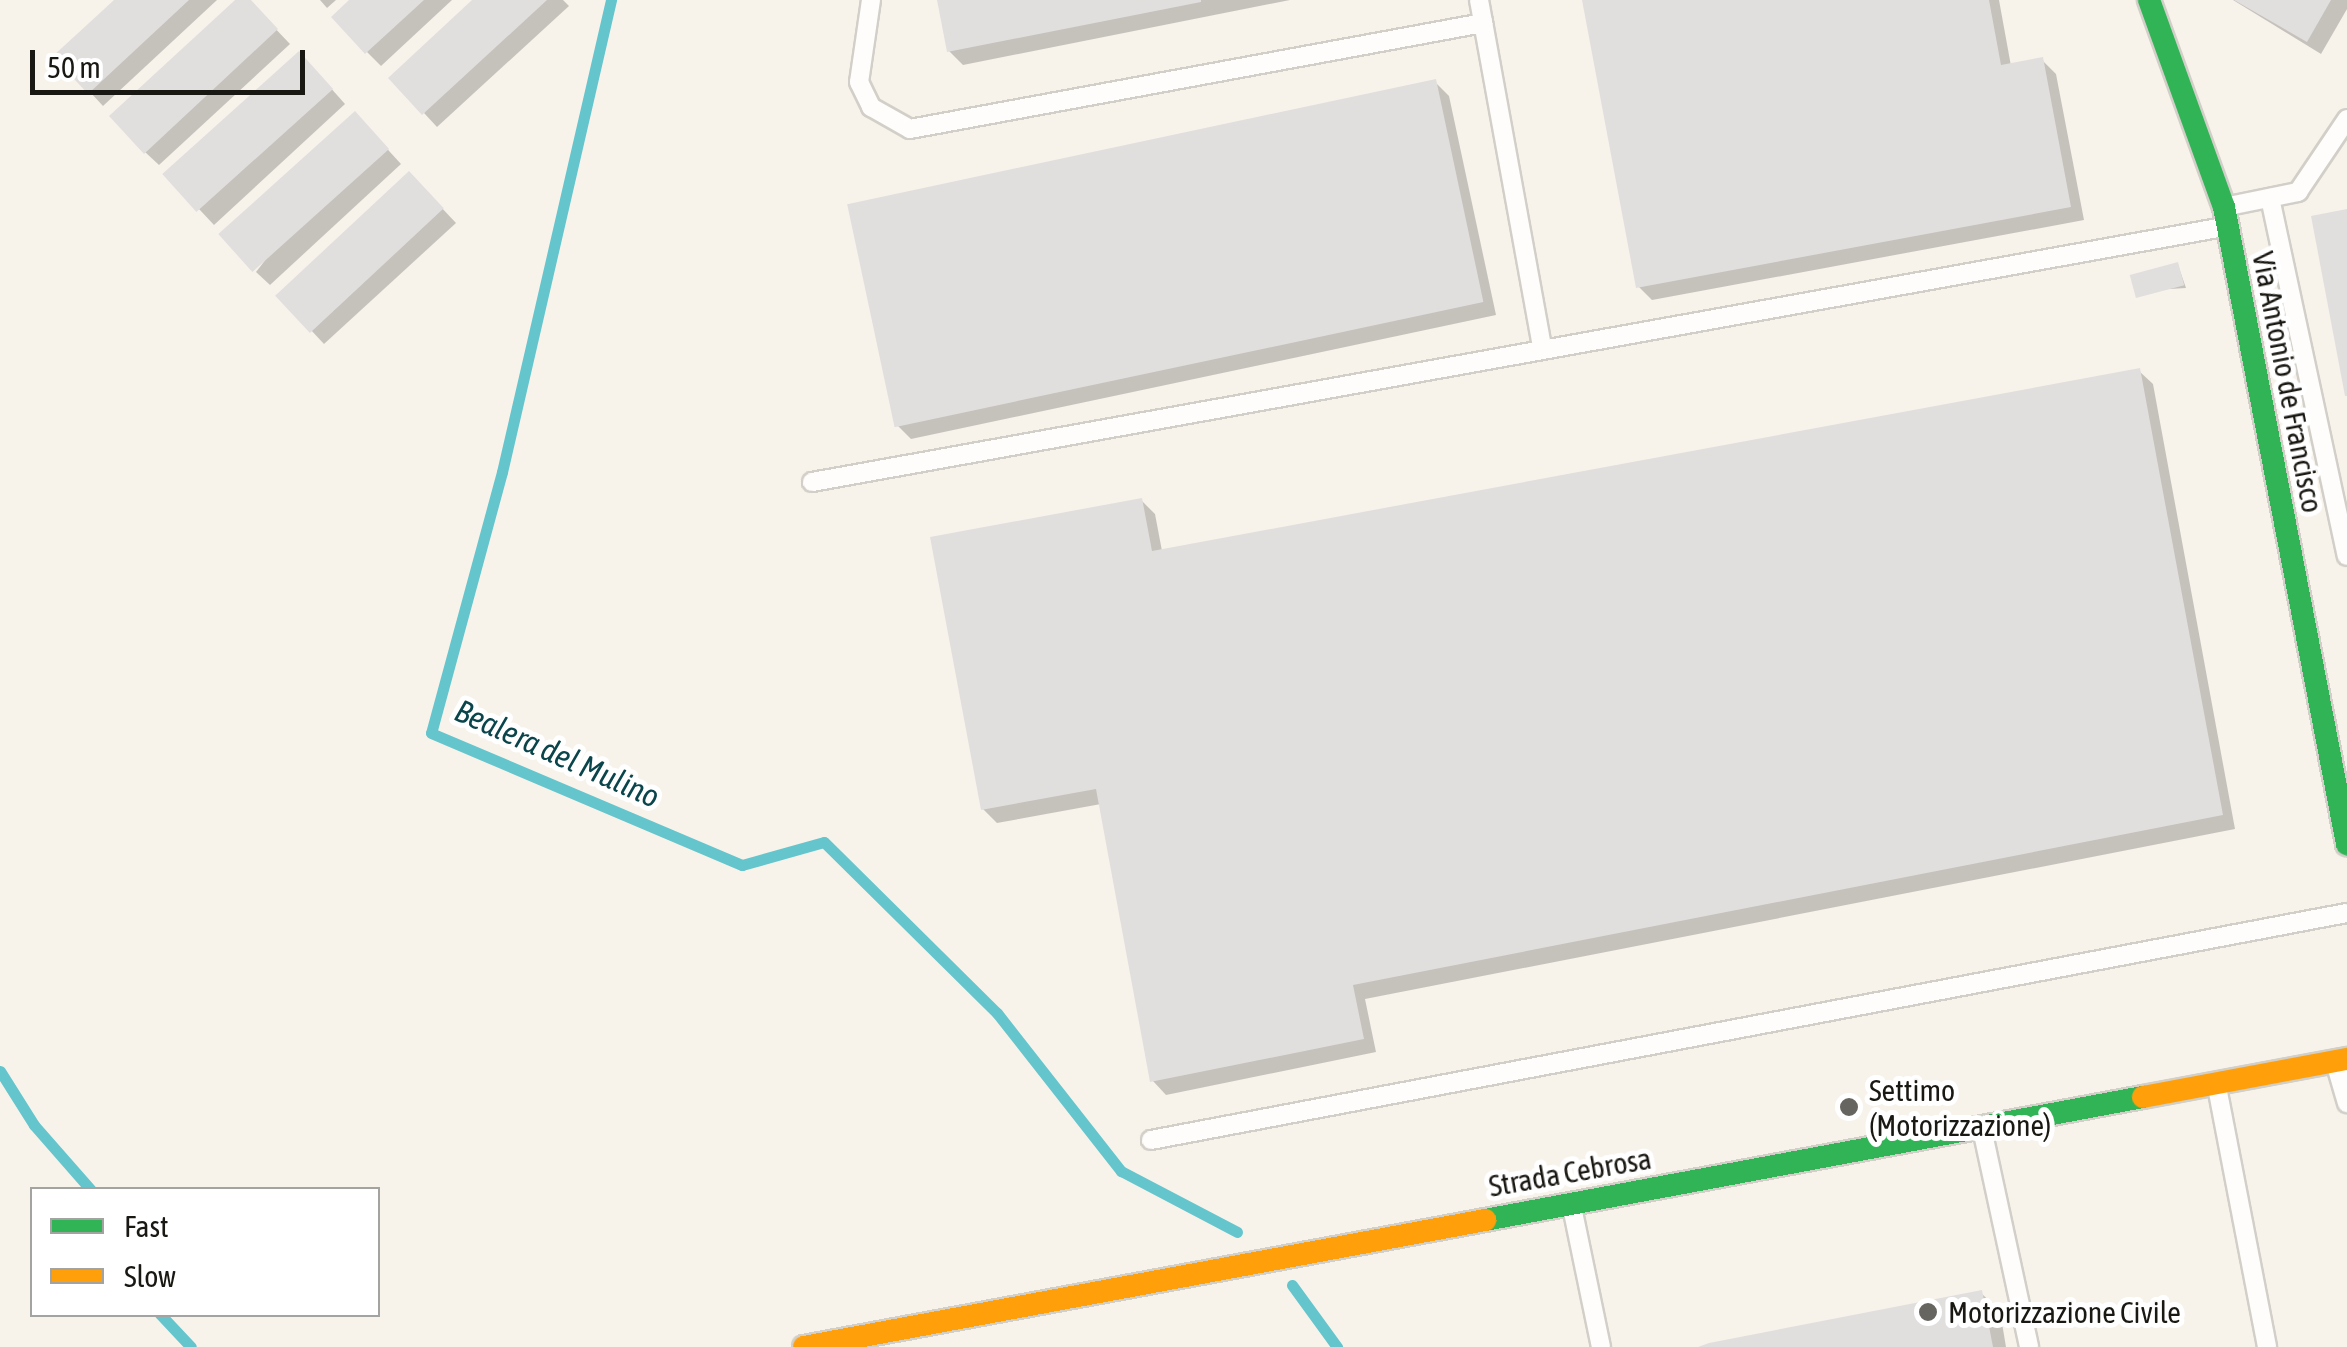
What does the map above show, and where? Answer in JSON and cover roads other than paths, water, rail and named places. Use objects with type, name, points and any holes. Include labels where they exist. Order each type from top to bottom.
[{"type":"main road","name":"Via Antonio de Francisco","points":[[2149,0],[2226,217],[2347,844]]},
{"type":"main road","name":"Strada Cebrosa","points":[[805,1347],[1981,1124],[2341,1061]]},
{"type":"lane","points":[[871,0],[859,82],[871,108],[910,129],[1483,23]]},
{"type":"lane","points":[[1479,0],[1542,346]]},
{"type":"lane","points":[[812,482],[2226,217],[2270,198],[2298,192],[2347,119]]},
{"type":"lane","points":[[2270,198],[2347,556]]},
{"type":"lane","points":[[1151,1140],[2347,914]]},
{"type":"lane","points":[[2341,1061],[2347,1103]]},
{"type":"lane","points":[[2216,1084],[2267,1347]]},
{"type":"lane","points":[[1981,1124],[2029,1347]]},
{"type":"lane","points":[[1571,1202],[1601,1347]]},
{"type":"waterway","name":"Bealera del Mulino","points":[[611,0],[502,472],[431,733],[742,865],[824,842],[997,1013],[1121,1171],[1237,1232]]},
{"type":"waterway","points":[[0,1071],[34,1125],[88,1187]]},
{"type":"waterway","name":"Bealera del Mulino","points":[[1292,1285],[1337,1347]]},
{"type":"waterway","points":[[163,1317],[191,1347]]},
{"type":"place","name":"Settimo (Motorizzazione)","points":[[1849,1107]]},
{"type":"place","name":"Motorizzazione Civile","points":[[1928,1312]]}]
